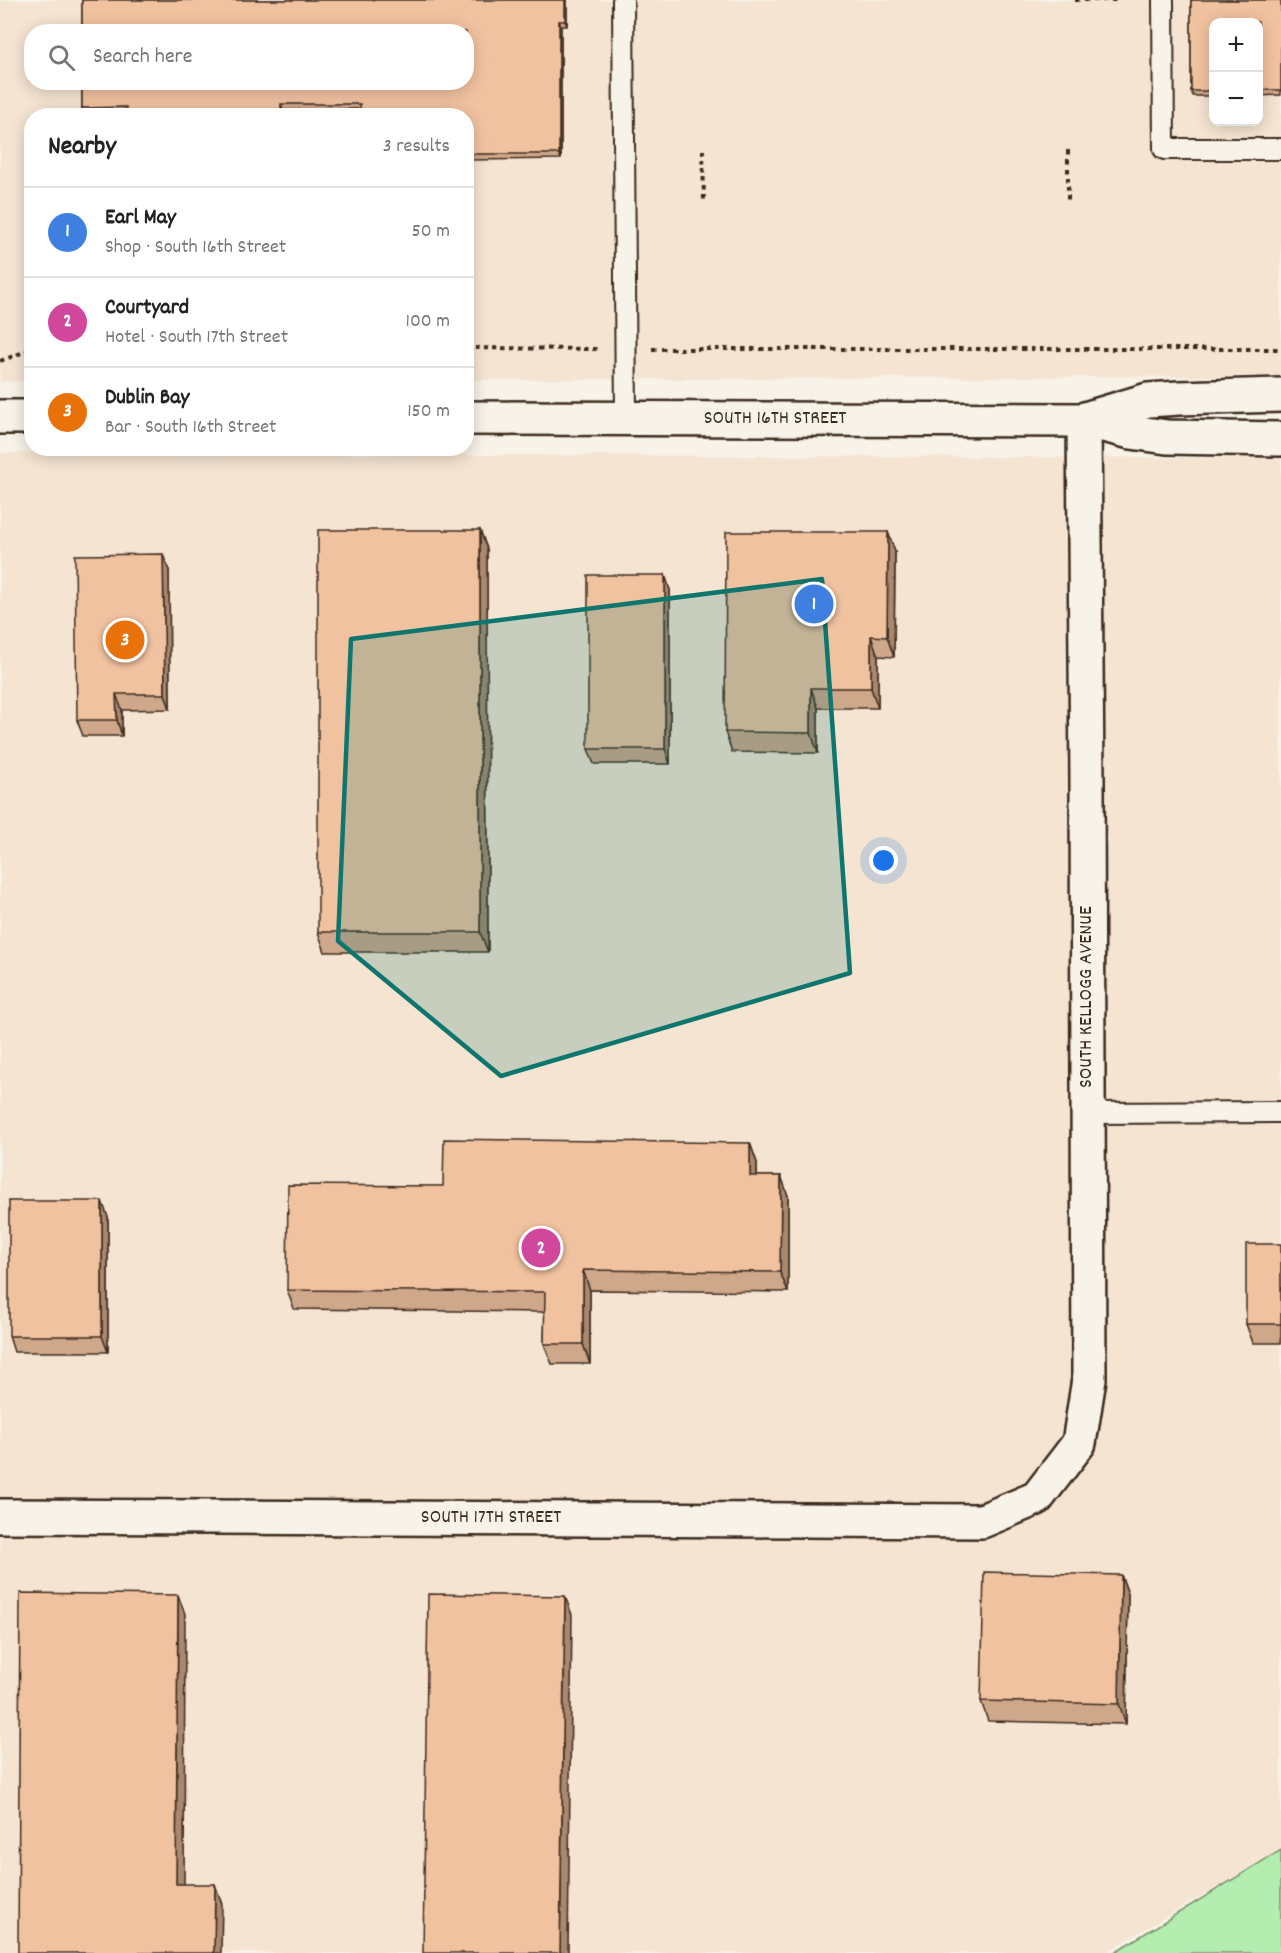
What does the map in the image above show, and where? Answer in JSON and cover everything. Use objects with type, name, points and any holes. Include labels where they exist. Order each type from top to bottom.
[{"type":"street","name":"SOUTH 16TH STREET","points":[[1084,420],[1148,400],[1281,395]]},
{"type":"street","points":[[0,417],[24,417]]},
{"type":"street","name":"SOUTH 16TH STREET","points":[[474,418],[1084,420],[1131,432],[1167,437],[1281,439]]},
{"type":"street","name":"SOUTH KELLOGG AVENUE","points":[[982,1521],[1037,1498],[1079,1443],[1089,1379],[1084,420]]},
{"type":"street","name":"SOUTH 17TH STREET","points":[[0,1516],[982,1521]]},
{"type":"lane","points":[[623,0],[626,419]]},
{"type":"lane","points":[[1163,0],[1164,149],[1281,149]]},
{"type":"lane","points":[[1088,1113],[1281,1112]]},
{"type":"path","points":[[1075,0],[1116,0]]},
{"type":"path","points":[[703,150],[704,201]]},
{"type":"path","points":[[1068,150],[1068,202]]},
{"type":"path","points":[[474,348],[599,349]]},
{"type":"path","points":[[650,349],[1281,350]]},
{"type":"path","points":[[0,361],[24,352]]},
{"type":"highlighted area","points":[[822,579],[850,973],[501,1076],[338,941],[351,639]]},
{"type":"shaded area","points":[[0,0],[1281,0],[1281,376],[474,380],[474,108],[24,108],[24,381],[0,382]]},
{"type":"shaded area","points":[[0,453],[24,453],[24,456],[474,455],[1281,458],[1281,1849],[1105,1953],[0,1953]]},
{"type":"green space","points":[[1281,1850],[1281,1953],[1113,1953]]},
{"type":"building","points":[[82,0],[565,0],[565,21],[559,21],[559,154],[474,154],[474,108],[360,108],[360,104],[281,104],[281,108],[82,108],[82,90],[474,90],[474,24],[82,24]]},
{"type":"building","points":[[1191,0],[1281,0],[1281,90],[1263,90],[1263,18],[1209,18],[1209,91],[1191,91]]},
{"type":"building","points":[[318,530],[480,530],[480,932],[318,932]]},
{"type":"building","points":[[726,532],[888,532],[887,637],[871,636],[871,688],[811,688],[811,733],[725,732]]},
{"type":"building","points":[[163,554],[165,694],[116,694],[117,720],[77,720],[75,555]]},
{"type":"building","points":[[588,575],[665,575],[665,749],[588,749]]},
{"type":"building","points":[[444,1139],[750,1143],[750,1176],[781,1176],[780,1272],[583,1270],[583,1344],[544,1344],[545,1292],[287,1290],[288,1185],[443,1186]]},
{"type":"building","points":[[9,1201],[102,1201],[102,1336],[9,1336]]},
{"type":"building","points":[[1246,1244],[1281,1244],[1281,1324],[1246,1324]]},
{"type":"building","points":[[984,1572],[1121,1575],[1119,1704],[981,1701]]},
{"type":"building","points":[[20,1593],[178,1595],[176,1884],[215,1884],[214,1953],[18,1953]]},
{"type":"building","points":[[428,1594],[565,1596],[560,1953],[423,1953]]},
{"type":"place","name":"Earl May","points":[[814,604]]},
{"type":"place","name":"Dublin Bay","points":[[125,640]]},
{"type":"place","name":"Courtyard","points":[[541,1248]]}]
